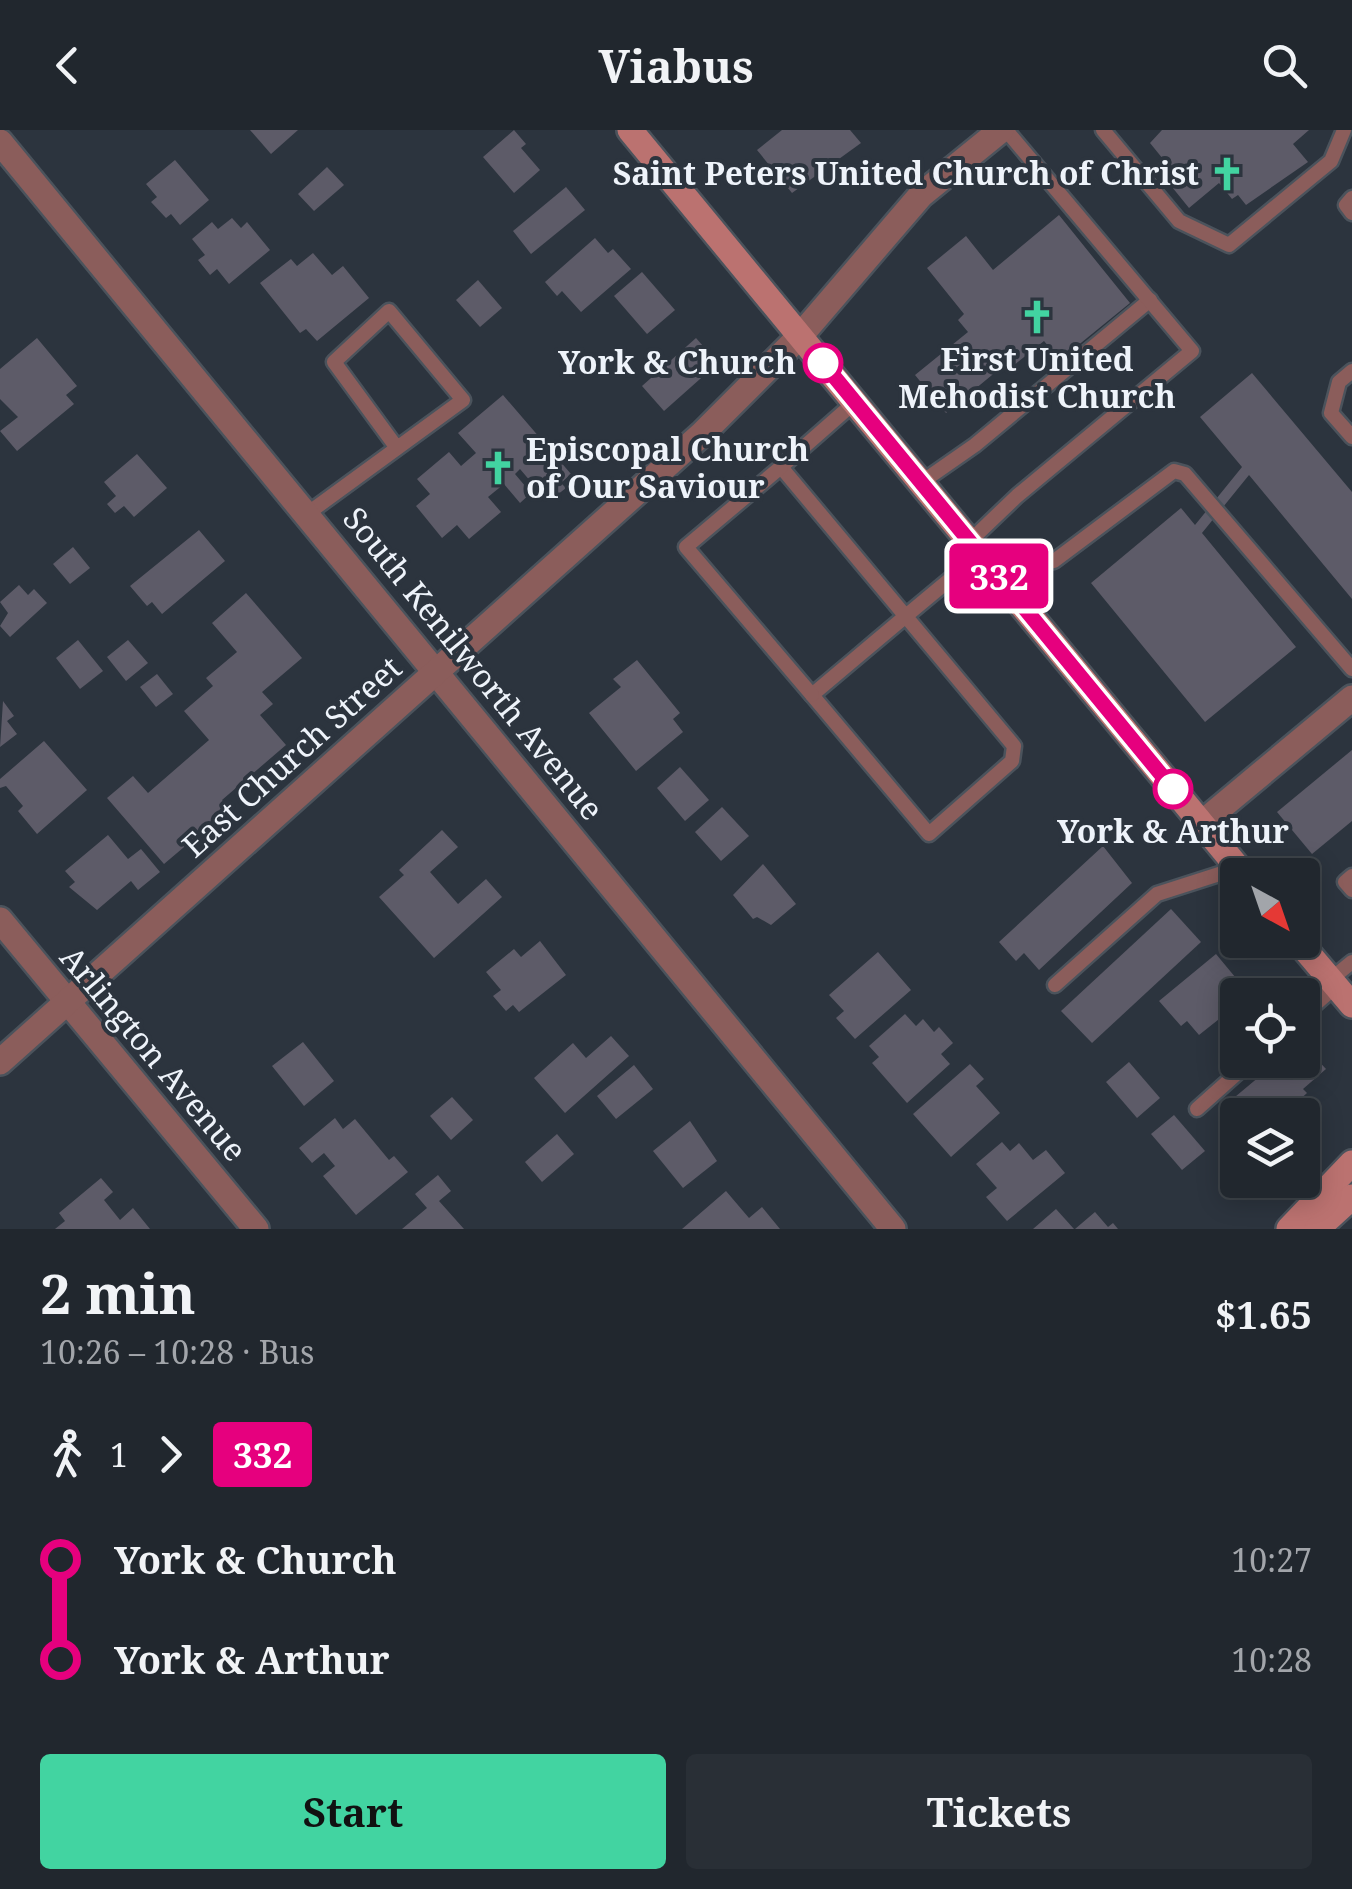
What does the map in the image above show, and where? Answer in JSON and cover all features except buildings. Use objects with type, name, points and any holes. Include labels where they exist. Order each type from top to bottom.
[{"type":"main road","points":[[630,130],[1230,858]]},
{"type":"main road","points":[[1313,958],[1339,990],[1352,1018]]},
{"type":"main road","points":[[1289,1229],[1352,1162]]},
{"type":"main road","points":[[1317,1229],[1351,1202]]},
{"type":"street","name":"East Church Street","points":[[0,1062],[702,434],[801,334],[921,195],[1004,130]]},
{"type":"street","name":"South Kenilworth Avenue","points":[[0,142],[893,1229]]},
{"type":"street","points":[[1202,824],[1352,698]]},
{"type":"street","name":"Arlington Avenue","points":[[0,920],[256,1229]]},
{"type":"lane","points":[[812,696],[976,548],[1017,496],[1192,350],[1004,130]]},
{"type":"lane","points":[[1103,130],[1179,221],[1229,246],[1331,161],[1344,130]]},
{"type":"lane","points":[[1352,198],[1346,205],[1352,213]]},
{"type":"lane","points":[[922,482],[975,446],[1150,300]]},
{"type":"lane","points":[[307,514],[397,448],[462,400],[389,311],[334,362],[397,448]]},
{"type":"lane","points":[[1352,371],[1339,382],[1331,413],[1352,437]]},
{"type":"lane","points":[[781,466],[1014,746],[1012,761],[929,834],[686,547],[856,402]]},
{"type":"lane","points":[[1009,588],[1174,472],[1186,474],[1352,669]]},
{"type":"lane","points":[[1352,876],[1345,882],[1352,890]]},
{"type":"lane","points":[[1054,985],[1158,894],[1220,877]]},
{"type":"lane","points":[[1339,990],[1352,962]]},
{"type":"lane","points":[[1197,1109],[1232,1078]]},
{"type":"bus line","name":"332","points":[[823,363],[1173,789]]},
{"type":"place","name":"Saint Peters United Church of Christ","points":[[1227,174]]},
{"type":"place","name":"First United Mehodist Church","points":[[1037,317]]},
{"type":"place","name":"York & Church","points":[[823,363]]},
{"type":"place","name":"Episcopal Church of Our Saviour","points":[[498,468]]},
{"type":"place","name":"York & Arthur","points":[[1173,789]]}]
